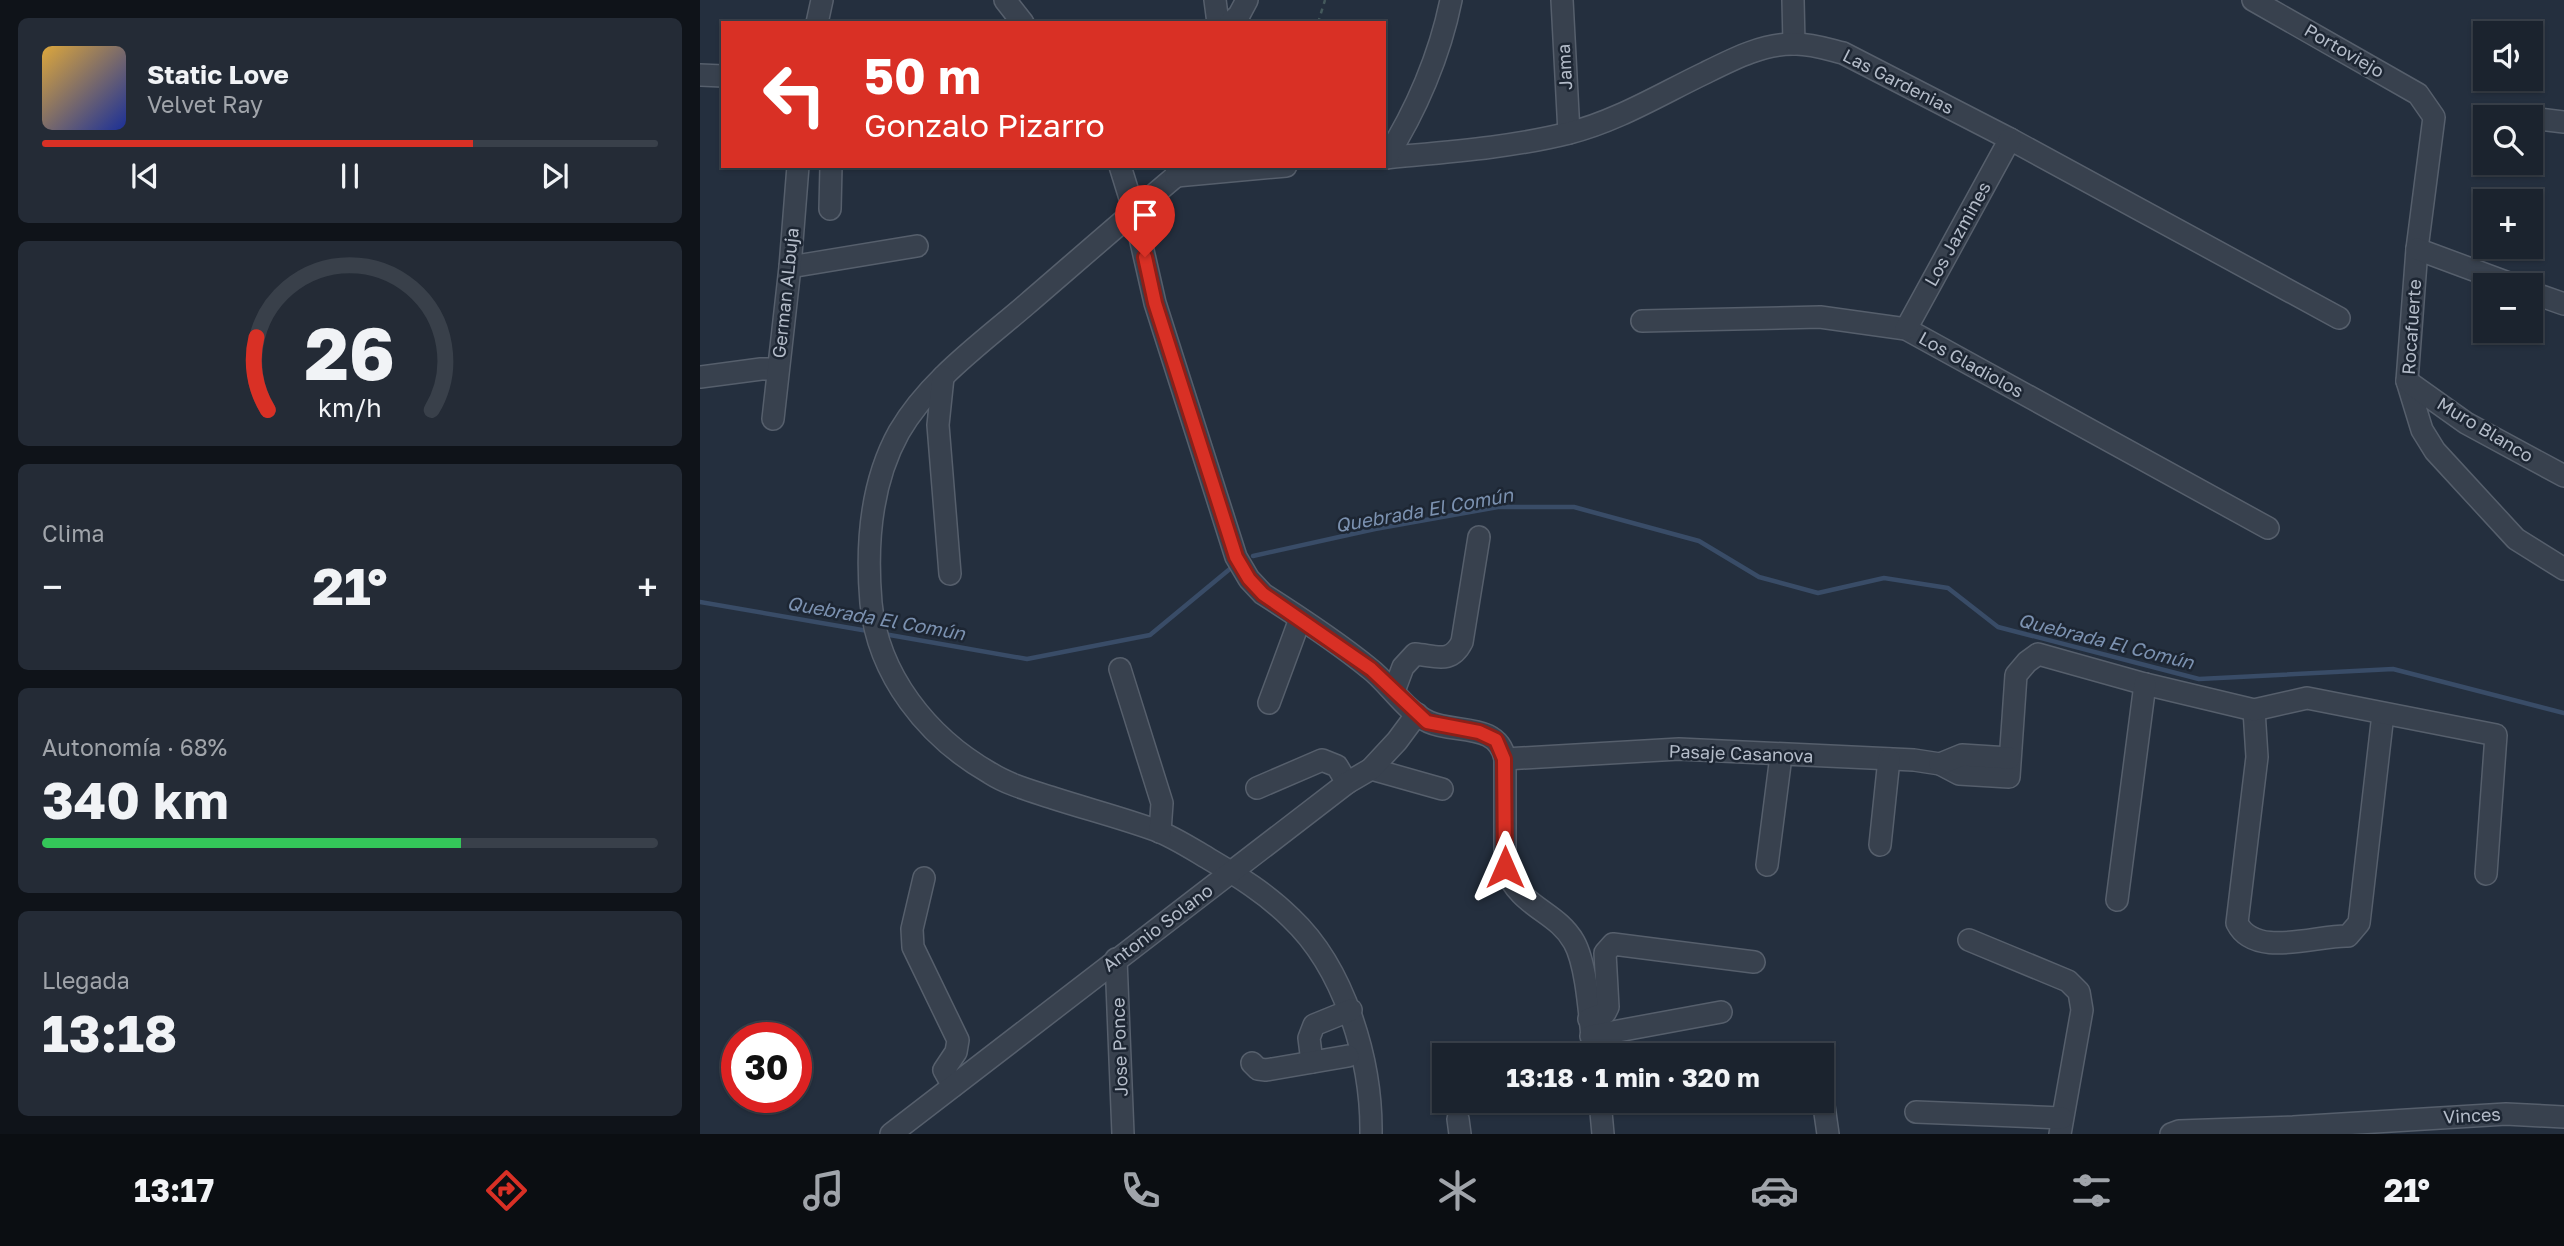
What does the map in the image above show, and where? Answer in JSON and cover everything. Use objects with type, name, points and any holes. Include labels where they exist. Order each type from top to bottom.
[{"type":"street","points":[[817,21],[822,0]]},
{"type":"street","points":[[1005,0],[1021,21]]},
{"type":"street","points":[[1214,0],[1218,21]]},
{"type":"street","points":[[1232,21],[1247,0]]},
{"type":"street","points":[[1386,156],[1411,115],[1446,25],[1451,0]]},
{"type":"street","name":"Jama","points":[[1562,0],[1569,133]]},
{"type":"street","points":[[1793,0],[1794,44]]},
{"type":"street","name":"Portoviejo","points":[[2253,0],[2418,94],[2430,108]]},
{"type":"street","name":"Las Gardenias","points":[[1386,158],[1500,147],[1569,133],[1599,124],[1734,59],[1769,47],[1794,44],[1818,46],[1843,53],[2010,139],[2339,318]]},
{"type":"street","points":[[700,75],[721,76]]},
{"type":"street","name":"Rocafuerte","points":[[2430,108],[2434,117],[2417,248],[2407,381],[2422,430],[2435,451],[2516,539],[2564,569]]},
{"type":"street","points":[[2543,120],[2564,122]]},
{"type":"street","name":"Los Jazmines","points":[[1906,328],[2010,139]]},
{"type":"street","name":"German ALbuja","points":[[773,419],[798,168]]},
{"type":"street","points":[[830,209],[831,168]]},
{"type":"street","points":[[1121,168],[1134,211],[1155,303],[1236,557],[1249,579],[1263,594],[1371,669],[1427,722],[1491,736],[1500,745],[1504,759],[1505,867],[1509,879],[1521,896],[1557,923],[1575,944],[1582,961],[1592,1037]]},
{"type":"street","points":[[1242,168],[1176,171],[1134,211],[943,377],[900,430],[886,460],[877,490],[871,523],[869,565],[873,618],[879,646],[893,676],[933,730],[958,752],[992,775],[1027,789],[1160,832],[1231,872],[1293,919],[1326,965],[1351,1010],[1367,1077],[1371,1134]]},
{"type":"street","points":[[790,268],[917,246]]},
{"type":"street","points":[[2417,248],[2483,273]]},
{"type":"street","points":[[2543,297],[2564,304]]},
{"type":"street","name":"Los Gladiolos","points":[[1642,321],[1820,317],[1906,328],[2269,528]]},
{"type":"street","points":[[700,377],[778,369]]},
{"type":"street","points":[[943,377],[937,425],[950,574]]},
{"type":"street","name":"Muro Blanco","points":[[2407,381],[2466,423],[2564,476]]},
{"type":"street","points":[[1394,691],[1403,667],[1415,654],[1450,657],[1456,653],[1462,642],[1479,537]]},
{"type":"street","points":[[1269,703],[1300,619]]},
{"type":"street","name":"Pasaje Casanova","points":[[1504,759],[1679,749],[1938,763],[1962,755],[2009,768],[2016,675],[2033,656],[2038,654],[2145,684]]},
{"type":"street","points":[[1120,669],[1162,803],[1160,832]]},
{"type":"street","points":[[2117,900],[2145,684],[2254,710],[2307,698],[2496,735],[2486,874]]},
{"type":"street","points":[[2254,710],[2257,757],[2237,923],[2246,935],[2274,944],[2348,936],[2359,923],[2383,714]]},
{"type":"street","name":"Antonio Solano","points":[[891,1134],[1347,783],[1371,769],[1417,714]]},
{"type":"street","points":[[1767,865],[1781,756]]},
{"type":"street","points":[[1880,845],[1889,759]]},
{"type":"street","points":[[1256,788],[1322,760],[1337,766],[1347,783]]},
{"type":"street","points":[[1371,769],[1443,789]]},
{"type":"street","points":[[924,878],[912,929],[913,947],[958,1040],[956,1052],[944,1070],[953,1086]]},
{"type":"street","points":[[1916,1112],[2061,1126],[2082,1010],[2078,992],[2068,981],[1969,940]]},
{"type":"street","points":[[1592,1037],[1608,1007],[1605,953],[1613,944],[1755,962]]},
{"type":"street","name":"Jose Ponce","points":[[1116,959],[1123,1134]]},
{"type":"street","points":[[1312,1062],[1309,1038],[1314,1025],[1351,1010]]},
{"type":"street","points":[[1592,1037],[1721,1012]]},
{"type":"street","points":[[1252,1063],[1258,1069],[1266,1070],[1348,1056]]},
{"type":"street","points":[[1601,1113],[1603,1134]]},
{"type":"street","points":[[1825,1113],[1828,1134]]},
{"type":"street","name":"Vinces","points":[[2171,1134],[2179,1131],[2293,1127],[2485,1114],[2564,1117]]},
{"type":"path","points":[[1319,21],[1325,0]]},
{"type":"waterway","name":"Quebrada El Común","points":[[1253,556],[1375,529],[1498,507],[1574,507],[1699,541],[1759,577],[1818,593],[1884,578],[1948,588],[1998,627],[2199,679],[2393,669],[2564,713]]},
{"type":"waterway","name":"Quebrada El Común","points":[[884,634],[1027,659],[1150,635],[1231,568]]},
{"type":"waterway","name":"Quebrada El Común","points":[[700,602],[868,631]]},
{"type":"route","points":[[1145,257],[1155,303],[1210,468],[1236,557],[1249,579],[1263,594],[1371,669],[1427,722],[1479,732],[1496,740],[1504,759],[1505,867]]}]
